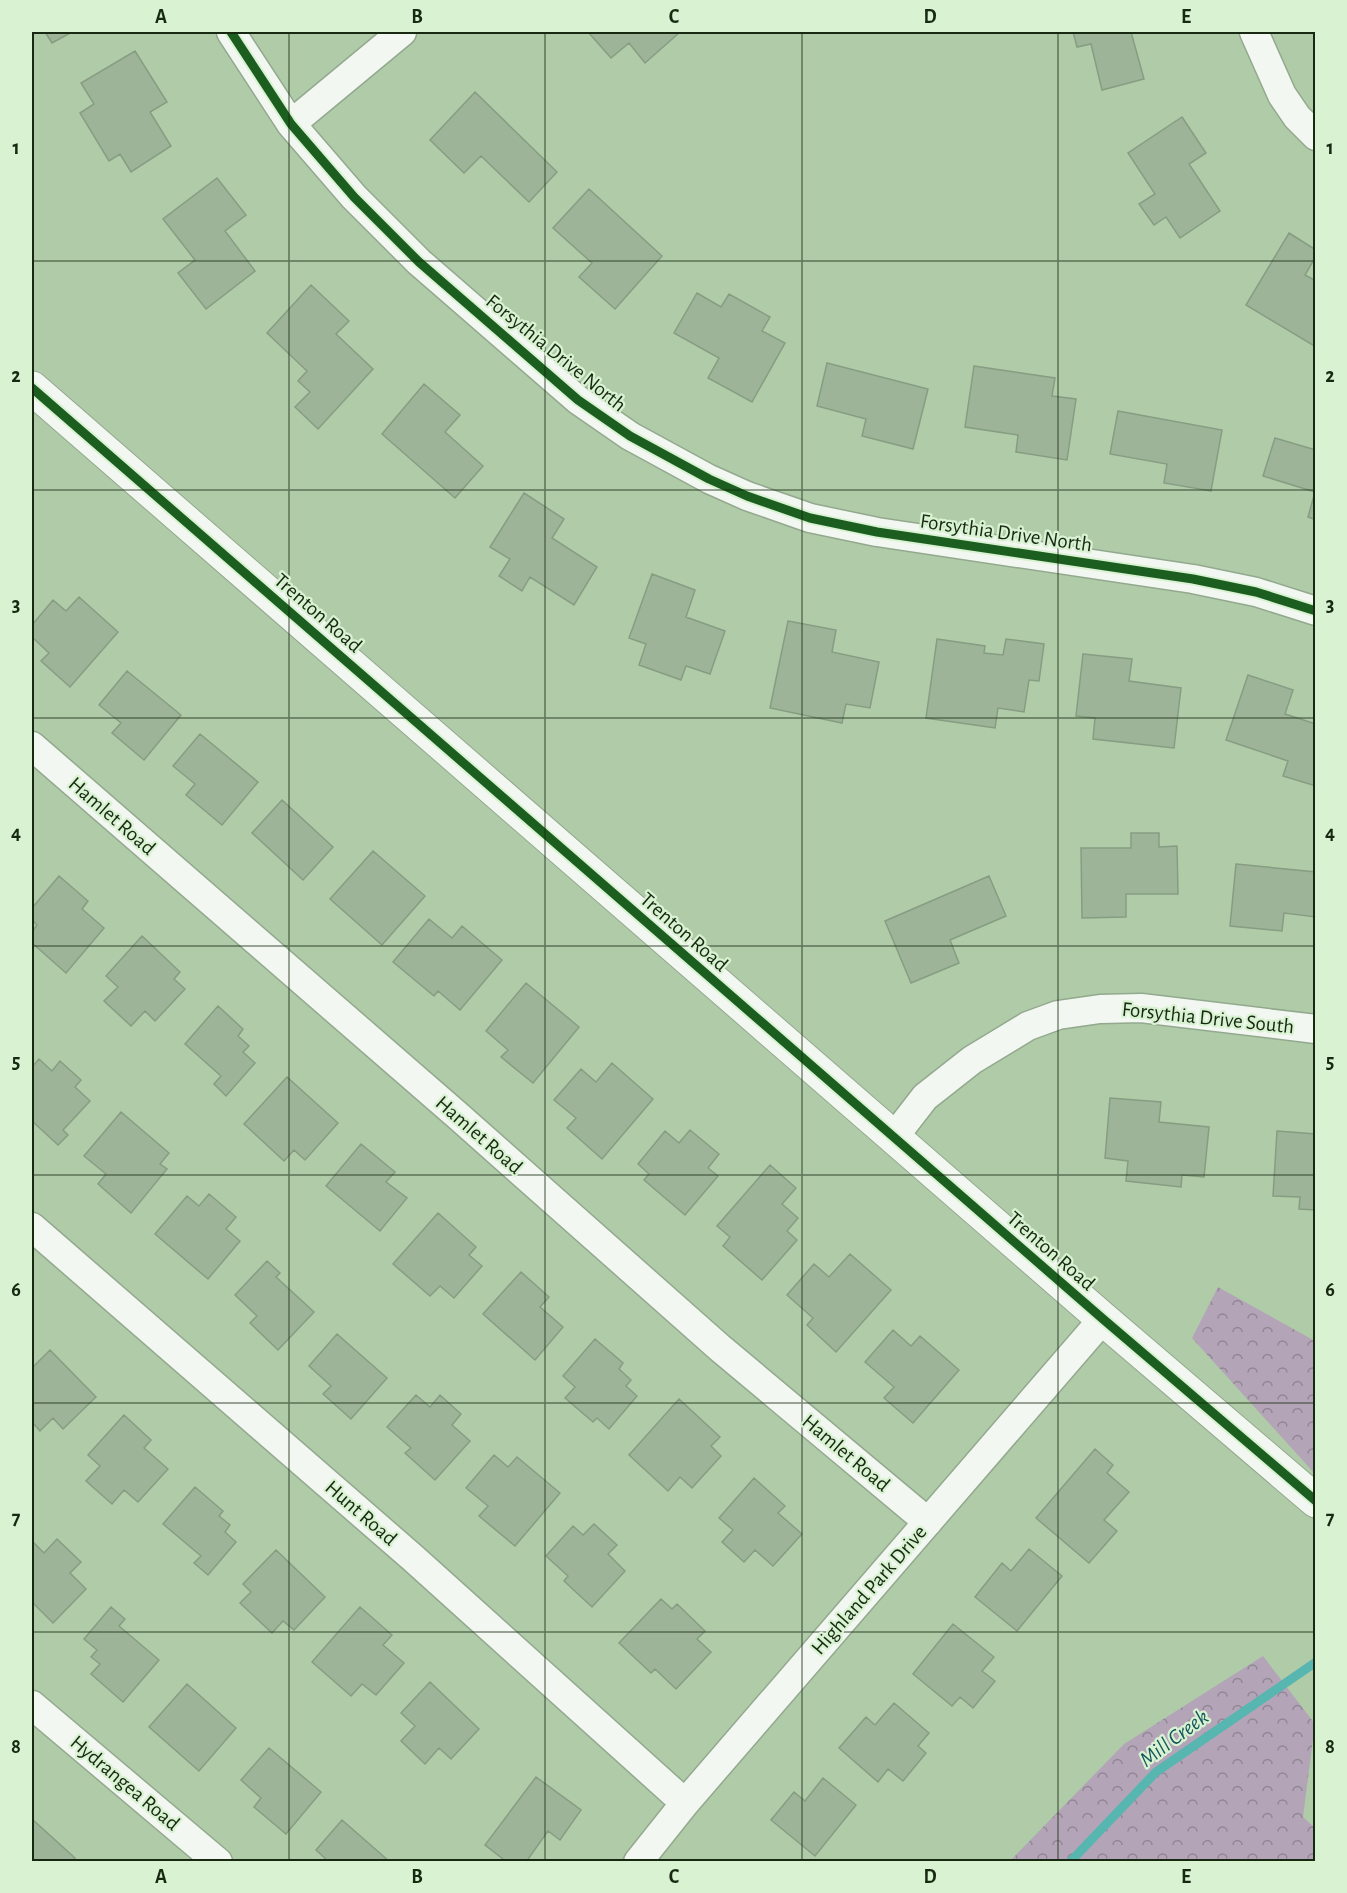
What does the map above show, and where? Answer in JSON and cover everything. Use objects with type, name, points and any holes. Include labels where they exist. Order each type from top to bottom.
[{"type":"main road","name":"Trenton Road","points":[[32,388],[1102,1319],[1316,1502]]},
{"type":"street","name":"Forsythia Drive North","points":[[231,32],[291,124],[354,197],[419,262],[578,400],[630,436],[709,479],[747,496],[810,518],[888,534],[1193,579],[1256,592],[1316,610]]},
{"type":"street","points":[[291,124],[402,32]]},
{"type":"street","points":[[1254,32],[1282,95],[1297,117],[1316,136]]},
{"type":"street","name":"Hamlet Road","points":[[32,746],[457,1115],[720,1348],[928,1522]]},
{"type":"street","name":"Forsythia Drive South","points":[[894,1137],[925,1097],[972,1060],[1028,1026],[1058,1015],[1100,1009],[1141,1008],[1316,1029]]},
{"type":"street","name":"Hunt Road","points":[[32,1227],[413,1558],[685,1803]]},
{"type":"street","name":"Highland Park Drive","points":[[638,1862],[685,1803],[1102,1319]]},
{"type":"street","name":"Hydrangea Road","points":[[32,1705],[218,1862]]},
{"type":"green space","points":[[1218,1287],[1315,1341],[1315,1474],[1192,1338]]},
{"type":"green space","points":[[1263,1656],[1315,1724],[1303,1817],[1315,1828],[1315,1861],[1010,1861],[1124,1744]]},
{"type":"building","points":[[45,32],[72,32],[52,43]]},
{"type":"building","points":[[588,32],[680,32],[645,63],[629,43],[611,58]]},
{"type":"building","points":[[1073,32],[1131,32],[1144,79],[1102,90],[1091,44],[1077,47]]},
{"type":"building","points":[[135,51],[167,102],[150,112],[171,146],[131,172],[120,154],[109,161],[80,113],[94,104],[81,83]]},
{"type":"building","points":[[475,92],[557,172],[529,202],[481,156],[464,173],[430,140]]},
{"type":"building","points":[[1182,117],[1206,153],[1189,164],[1220,211],[1180,238],[1166,217],[1154,225],[1139,204],[1155,194],[1128,153]]},
{"type":"building","points":[[217,178],[246,215],[225,231],[255,271],[206,309],[178,273],[195,260],[163,219]]},
{"type":"building","points":[[589,189],[662,256],[615,309],[579,277],[592,263],[553,228]]},
{"type":"building","points":[[1289,233],[1316,250],[1316,256],[1305,275],[1316,281],[1316,347],[1246,305]]},
{"type":"building","points":[[311,285],[349,321],[336,334],[373,369],[318,429],[295,407],[310,392],[298,381],[307,371],[267,333]]},
{"type":"building","points":[[697,293],[721,307],[729,294],[770,317],[762,331],[785,343],[752,402],[708,378],[719,358],[674,333]]},
{"type":"building","points":[[827,363],[928,389],[913,449],[862,436],[866,419],[817,406]]},
{"type":"building","points":[[974,366],[1055,378],[1052,396],[1076,399],[1067,460],[1016,452],[1018,435],[965,427]]},
{"type":"building","points":[[424,384],[460,415],[445,432],[483,466],[455,498],[382,434]]},
{"type":"building","points":[[1118,411],[1222,430],[1211,491],[1164,483],[1167,464],[1110,454]]},
{"type":"building","points":[[1275,438],[1316,450],[1316,520],[1308,517],[1315,492],[1263,476]]},
{"type":"building","points":[[524,493],[564,519],[552,538],[597,567],[574,605],[530,577],[522,591],[499,576],[510,559],[490,547]]},
{"type":"building","points":[[652,574],[695,590],[686,617],[725,631],[710,674],[686,666],[681,680],[639,665],[646,644],[629,638]]},
{"type":"building","points":[[79,597],[118,632],[70,687],[41,661],[49,653],[32,637],[32,625],[53,600],[66,611]]},
{"type":"building","points":[[788,621],[836,630],[832,652],[879,662],[870,708],[846,704],[842,723],[770,708]]},
{"type":"building","points":[[937,639],[985,646],[984,653],[1003,655],[1006,639],[1044,644],[1039,681],[1029,680],[1024,712],[998,708],[995,728],[926,718]]},
{"type":"building","points":[[1083,654],[1132,659],[1129,681],[1181,688],[1174,748],[1093,739],[1095,718],[1076,716]]},
{"type":"building","points":[[127,671],[181,715],[144,760],[112,733],[121,723],[99,705]]},
{"type":"building","points":[[1248,675],[1293,690],[1285,714],[1316,724],[1316,786],[1283,776],[1288,761],[1226,740]]},
{"type":"building","points":[[200,734],[258,782],[222,825],[186,795],[195,784],[173,766]]},
{"type":"building","points":[[282,800],[333,847],[303,880],[252,833]]},
{"type":"building","points":[[1131,833],[1159,833],[1159,847],[1177,846],[1178,894],[1126,894],[1126,917],[1082,918],[1081,848],[1131,848]]},
{"type":"building","points":[[373,851],[425,896],[382,945],[330,899]]},
{"type":"building","points":[[1236,864],[1316,872],[1316,917],[1284,913],[1282,931],[1230,926]]},
{"type":"building","points":[[59,876],[88,901],[82,909],[104,928],[66,973],[32,943],[32,932],[37,925],[32,920],[32,908]]},
{"type":"building","points":[[989,876],[1006,916],[950,940],[959,963],[911,983],[885,921]]},
{"type":"building","points":[[429,919],[452,938],[462,926],[502,960],[460,1010],[438,991],[434,996],[393,962]]},
{"type":"building","points":[[142,936],[180,972],[174,979],[185,989],[155,1021],[145,1011],[131,1026],[104,1001],[118,987],[106,976]]},
{"type":"building","points":[[526,983],[579,1027],[533,1083],[501,1057],[508,1050],[486,1031]]},
{"type":"building","points":[[218,1006],[243,1029],[238,1036],[249,1046],[243,1052],[255,1063],[226,1096],[214,1084],[221,1076],[185,1044]]},
{"type":"building","points":[[39,1059],[52,1071],[60,1061],[81,1080],[75,1087],[90,1101],[63,1130],[68,1135],[58,1145],[32,1121],[32,1067]]},
{"type":"building","points":[[612,1063],[653,1099],[602,1159],[567,1128],[576,1118],[554,1100],[581,1069],[596,1082]]},
{"type":"building","points":[[287,1077],[338,1123],[305,1160],[294,1150],[284,1161],[244,1124]]},
{"type":"building","points":[[1110,1098],[1161,1102],[1159,1122],[1209,1127],[1204,1177],[1182,1175],[1181,1187],[1126,1181],[1128,1161],[1105,1158]]},
{"type":"building","points":[[121,1112],[169,1153],[160,1164],[167,1169],[131,1213],[98,1184],[106,1174],[84,1156]]},
{"type":"building","points":[[690,1130],[719,1154],[708,1168],[718,1176],[685,1215],[644,1180],[649,1174],[638,1164],[665,1131],[679,1143]]},
{"type":"building","points":[[1277,1131],[1316,1134],[1316,1210],[1299,1209],[1300,1197],[1273,1196]]},
{"type":"building","points":[[361,1144],[395,1172],[386,1182],[407,1198],[380,1231],[326,1186]]},
{"type":"building","points":[[770,1165],[796,1188],[782,1204],[798,1218],[787,1231],[797,1240],[762,1280],[723,1246],[730,1237],[717,1226]]},
{"type":"building","points":[[209,1194],[236,1217],[226,1229],[240,1241],[208,1279],[155,1234],[187,1196],[199,1206]]},
{"type":"building","points":[[438,1213],[476,1247],[469,1255],[482,1266],[454,1298],[440,1286],[430,1296],[393,1264]]},
{"type":"building","points":[[850,1254],[891,1290],[836,1352],[807,1325],[813,1318],[787,1295],[814,1264],[829,1277]]},
{"type":"building","points":[[267,1261],[280,1273],[276,1277],[314,1312],[278,1350],[250,1323],[257,1316],[235,1295]]},
{"type":"building","points":[[521,1272],[549,1297],[540,1307],[563,1327],[535,1360],[483,1314]]},
{"type":"building","points":[[893,1330],[911,1346],[920,1336],[959,1370],[913,1423],[884,1398],[894,1387],[865,1362]]},
{"type":"building","points":[[337,1334],[387,1378],[351,1419],[323,1394],[331,1386],[309,1366]]},
{"type":"building","points":[[595,1339],[623,1363],[619,1369],[631,1380],[626,1386],[637,1396],[609,1429],[597,1418],[593,1422],[565,1398],[575,1387],[563,1376]]},
{"type":"building","points":[[50,1350],[96,1397],[63,1429],[53,1418],[40,1431],[32,1422],[32,1368]]},
{"type":"building","points":[[416,1395],[430,1407],[440,1395],[461,1414],[452,1425],[470,1441],[435,1480],[405,1453],[411,1448],[387,1427]]},
{"type":"building","points":[[679,1399],[720,1437],[711,1446],[721,1456],[692,1488],[680,1477],[668,1491],[629,1455]]},
{"type":"building","points":[[124,1415],[151,1440],[144,1448],[168,1469],[138,1502],[124,1490],[112,1504],[86,1481],[100,1466],[88,1455]]},
{"type":"building","points":[[1095,1449],[1113,1465],[1107,1473],[1129,1492],[1104,1520],[1117,1531],[1089,1563],[1036,1518]]},
{"type":"building","points":[[494,1455],[508,1467],[517,1457],[560,1493],[515,1546],[479,1516],[488,1506],[466,1488]]},
{"type":"building","points":[[754,1478],[785,1506],[778,1513],[802,1534],[773,1566],[755,1550],[744,1562],[722,1542],[733,1530],[719,1518]]},
{"type":"building","points":[[195,1487],[223,1511],[219,1516],[230,1525],[225,1532],[236,1542],[208,1575],[194,1563],[201,1556],[163,1524]]},
{"type":"building","points":[[594,1524],[617,1545],[608,1554],[625,1571],[592,1607],[564,1581],[568,1576],[546,1556],[573,1526],[583,1535]]},
{"type":"building","points":[[57,1539],[81,1562],[70,1573],[86,1589],[53,1623],[32,1602],[32,1544],[33,1542],[44,1553]]},
{"type":"building","points":[[1029,1549],[1062,1576],[1017,1631],[975,1597],[1002,1563],[1011,1571]]},
{"type":"building","points":[[276,1550],[325,1597],[294,1630],[283,1621],[272,1633],[240,1603],[251,1592],[243,1584]]},
{"type":"building","points":[[661,1599],[672,1609],[677,1604],[705,1631],[697,1639],[711,1652],[676,1689],[655,1669],[651,1673],[619,1643]]},
{"type":"building","points":[[111,1607],[125,1619],[119,1626],[159,1660],[123,1702],[91,1674],[100,1664],[91,1657],[97,1650],[84,1639]]},
{"type":"building","points":[[360,1607],[392,1635],[383,1645],[404,1663],[376,1695],[362,1684],[351,1696],[312,1662]]},
{"type":"building","points":[[953,1624],[994,1657],[982,1671],[995,1681],[973,1708],[960,1697],[952,1706],[913,1674]]},
{"type":"building","points":[[430,1682],[479,1729],[451,1759],[439,1748],[425,1764],[401,1741],[415,1726],[401,1713]]},
{"type":"building","points":[[187,1684],[236,1728],[199,1771],[149,1727]]},
{"type":"building","points":[[894,1703],[929,1733],[918,1746],[926,1753],[903,1781],[888,1769],[878,1782],[839,1748],[866,1717],[875,1725]]},
{"type":"building","points":[[269,1748],[321,1792],[286,1834],[254,1807],[261,1798],[241,1780]]},
{"type":"building","points":[[536,1777],[581,1810],[560,1840],[548,1831],[526,1862],[507,1862],[485,1845]]},
{"type":"building","points":[[823,1778],[856,1805],[815,1856],[771,1820],[794,1792],[805,1801]]},
{"type":"building","points":[[32,1819],[75,1858],[71,1862],[32,1862]]},
{"type":"building","points":[[342,1820],[390,1862],[329,1862],[316,1850]]},
{"type":"waterway","name":"Mill Creek","points":[[1070,1862],[1156,1772],[1316,1662]]},
{"type":"cycle path","points":[[231,32],[291,124],[354,197],[419,262],[578,400],[630,436],[709,479],[747,496],[810,518],[877,532],[1193,579],[1256,592],[1316,611]]},
{"type":"cycle path","points":[[32,388],[1103,1319],[1316,1501]]}]
